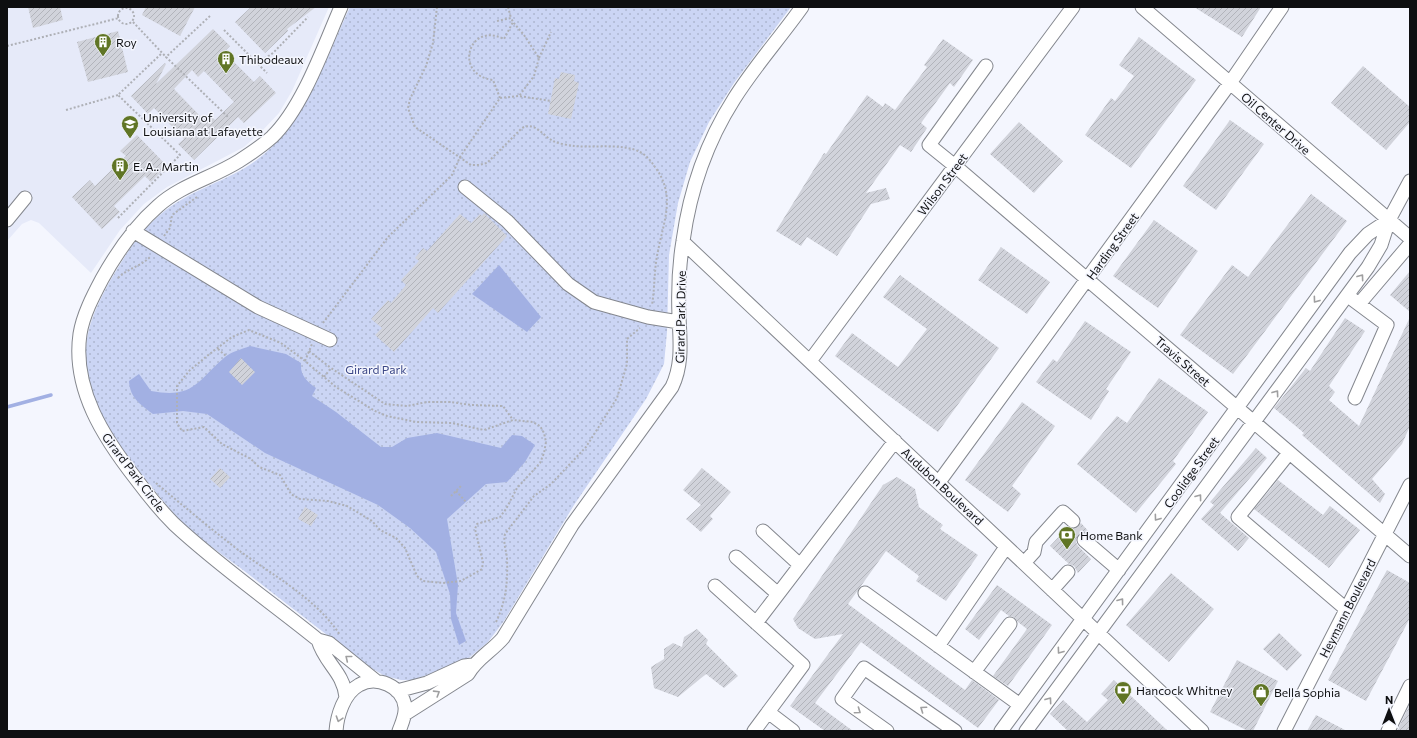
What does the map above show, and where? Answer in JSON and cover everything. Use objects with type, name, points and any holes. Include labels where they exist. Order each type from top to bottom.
[{"type":"street","name":"Girard Park Circle","points":[[341,7],[296,104],[272,137],[237,162],[172,196],[159,205],[133,231],[97,288],[84,319],[81,332],[81,370],[86,394],[95,418],[118,456],[173,523],[206,552],[318,640],[329,643],[376,681],[397,690]]},
{"type":"street","name":"Girard Park Drive","points":[[405,714],[468,674],[473,665],[495,648],[508,631],[572,525],[672,387],[679,367],[681,348],[679,293],[683,242],[691,194],[703,159],[723,118],[738,94],[802,7]]},
{"type":"street","name":"Wilson Street","points":[[810,361],[1073,7]]},
{"type":"street","name":"Oil Center Drive","points":[[1142,7],[1410,238]]},
{"type":"street","name":"Harding Street","points":[[939,482],[1230,83],[1282,7]]},
{"type":"street","name":"Travis Street","points":[[986,66],[929,145],[956,166],[1410,556]]},
{"type":"street","name":"Coolidge Street","points":[[1026,731],[1097,633],[1348,296],[1376,255],[1388,220],[1410,181]]},
{"type":"street","points":[[465,187],[507,221],[568,284],[594,302],[648,317],[679,322]]},
{"type":"street","points":[[7,220],[25,198]]},
{"type":"street","name":"Coolidge Street","points":[[1001,731],[1083,619],[1114,566],[1237,408],[1350,253],[1368,234],[1388,220]]},
{"type":"street","points":[[133,231],[258,307],[330,340]]},
{"type":"street","name":"Audubon Boulevard","points":[[683,242],[1202,731]]},
{"type":"street","points":[[1359,304],[1410,244]]},
{"type":"street","points":[[1348,296],[1387,324],[1354,398]]},
{"type":"street","points":[[756,623],[894,441]]},
{"type":"street","points":[[1289,453],[1238,517],[1346,609]]},
{"type":"street","name":"Heymann Boulevard","points":[[1284,731],[1410,485]]},
{"type":"street","points":[[1024,563],[1034,552],[1036,542],[1064,522]]},
{"type":"street","points":[[763,531],[800,564]]},
{"type":"street","points":[[1084,540],[1100,547],[1114,566]]},
{"type":"street","points":[[938,646],[1006,547]]},
{"type":"street","points":[[736,556],[778,594]]},
{"type":"street","points":[[1052,590],[1068,572]]},
{"type":"street","points":[[715,586],[803,665],[754,731]]},
{"type":"street","points":[[865,593],[1020,705]]},
{"type":"street","points":[[974,672],[1010,624]]},
{"type":"street","name":"Girard Park Circle","points":[[318,640],[321,652],[343,682],[346,697]]},
{"type":"street","name":"Girard Park Drive","points":[[397,690],[422,685],[464,666],[473,665]]},
{"type":"street","points":[[887,731],[842,699],[864,668],[955,731]]},
{"type":"street","points":[[336,731],[346,697],[359,684],[376,681]]},
{"type":"street","points":[[1388,731],[1410,686]]},
{"type":"street","points":[[397,690],[405,706],[405,714],[399,731]]},
{"type":"street","points":[[768,712],[793,731]]},
{"type":"path","points":[[119,18],[120,11],[127,7],[133,8],[135,14],[132,22]]},
{"type":"path","points":[[437,7],[433,43],[426,66],[410,99],[408,108],[415,127],[471,165],[479,165],[486,162],[522,128],[529,126],[536,128],[553,141],[572,146],[631,149],[640,151],[646,156],[659,173],[667,190],[666,217],[657,252],[651,310],[644,324],[627,339],[627,364],[617,398],[586,447],[551,484],[534,496],[505,534],[504,540],[507,570],[506,594],[495,626]]},
{"type":"path","points":[[508,7],[513,22],[524,35],[539,58]]},
{"type":"path","points":[[166,57],[210,16]]},
{"type":"path","points":[[258,63],[273,53],[308,17]]},
{"type":"path","points":[[119,18],[125,24],[132,22]]},
{"type":"path","points":[[7,46],[119,18]]},
{"type":"path","points":[[497,21],[511,18]]},
{"type":"path","points":[[132,22],[228,117]]},
{"type":"path","points":[[500,98],[493,80],[481,77],[472,68],[469,56],[470,49],[477,39],[486,35],[504,39],[513,22]]},
{"type":"path","points":[[224,30],[268,73]]},
{"type":"path","points":[[519,96],[534,76],[539,58],[551,32]]},
{"type":"path","points":[[66,110],[118,95],[162,53]]},
{"type":"path","points":[[118,95],[180,155],[118,218]]},
{"type":"path","points":[[305,361],[315,334],[388,237],[447,180],[460,157],[500,98],[519,96],[550,101]]},
{"type":"path","points":[[114,284],[125,271],[144,263],[170,228],[172,215],[199,196]]},
{"type":"path","points":[[249,330],[281,343],[336,387],[376,411],[416,422],[452,423],[484,430],[513,420],[533,422],[540,426],[544,433],[544,453],[540,464],[516,488],[506,509],[500,517],[477,524],[475,529],[483,562],[482,569],[461,581],[443,583],[423,581],[417,576],[402,544],[396,538],[380,530],[372,521],[347,506],[328,501],[300,499],[291,494],[280,475],[259,467],[251,459],[222,444],[204,427],[182,431],[177,423],[177,386],[189,372],[218,349],[232,337],[249,330]]},
{"type":"path","points":[[218,349],[226,356]]},
{"type":"path","points":[[309,351],[386,404],[408,406],[427,402],[451,402],[472,405],[503,406],[513,420]]},
{"type":"path","points":[[324,377],[332,368]]},
{"type":"path","points":[[155,481],[237,548],[310,603],[335,626],[342,639]]},
{"type":"path","points":[[451,496],[461,486]]},
{"type":"path","points":[[456,492],[467,503]]},
{"type":"shaded area","name":"University of Louisiana at Lafayette","points":[[7,7],[329,7],[292,91],[279,113],[244,147],[167,187],[144,204],[120,230],[91,273],[39,223],[31,220],[22,224],[7,241]]},
{"type":"green space","name":"Girard Park","points":[[350,7],[791,7],[734,83],[709,122],[690,162],[678,203],[669,255],[667,332],[664,364],[646,399],[574,505],[504,621],[488,642],[470,657],[452,667],[412,680],[401,680],[385,676],[371,668],[186,526],[164,502],[128,457],[107,426],[98,410],[92,393],[86,357],[86,347],[93,318],[110,281],[132,245],[153,221],[171,206],[251,164],[269,149],[285,132],[311,93]]},
{"type":"water","points":[[499,265],[541,317],[527,332],[472,294]]},
{"type":"water","points":[[250,346],[286,354],[301,363],[303,375],[316,388],[312,396],[336,412],[381,447],[392,447],[407,438],[437,433],[501,448],[512,435],[522,436],[535,445],[525,462],[507,482],[486,484],[447,519],[458,585],[456,613],[466,641],[459,645],[451,619],[450,594],[436,552],[410,528],[378,505],[265,453],[207,414],[183,411],[153,414],[136,400],[131,392],[129,381],[139,374],[151,391],[165,393],[186,390],[194,386],[227,355]]},
{"type":"building","points":[[28,7],[60,7],[63,20],[33,28]]},
{"type":"building","points":[[146,7],[195,7],[180,36],[142,15]]},
{"type":"building","points":[[251,7],[316,7],[287,29],[288,31],[265,53],[235,22]]},
{"type":"building","points":[[1194,7],[1261,7],[1242,37]]},
{"type":"building","points":[[213,29],[230,46],[224,52],[254,82],[260,76],[276,93],[244,123],[238,117],[194,160],[178,144],[184,139],[154,108],[148,114],[131,96],[165,63],[166,64],[156,84]],"holes":[[[192,70],[198,77],[204,71],[234,102],[215,120],[209,114],[203,119],[174,89]]]},
{"type":"building","name":"Roy","points":[[118,31],[128,72],[88,82],[77,42]]},
{"type":"building","points":[[1139,37],[1196,80],[1131,168],[1085,135],[1111,98],[1115,101],[1134,76],[1119,65]]},
{"type":"building","points":[[943,39],[973,60],[954,87],[950,83],[921,123],[927,128],[911,152],[900,145],[866,193],[886,188],[890,199],[871,204],[837,256],[807,237],[801,246],[776,231],[824,153],[826,154],[867,95],[883,107],[885,103],[895,110],[927,67],[924,65]]},
{"type":"building","points":[[1363,66],[1410,107],[1410,122],[1386,150],[1331,103]]},
{"type":"building","points":[[561,72],[575,75],[574,81],[579,83],[571,119],[548,114],[555,78],[559,79]]},
{"type":"building","points":[[1230,120],[1264,144],[1216,210],[1183,186]]},
{"type":"building","points":[[1019,122],[1063,161],[1034,193],[990,154]]},
{"type":"building","name":"E. A.. Martin","points":[[137,135],[167,166],[151,182],[145,176],[114,206],[120,212],[102,229],[72,197],[90,180],[95,186],[126,156],[120,151]]},
{"type":"building","points":[[1311,194],[1347,221],[1233,374],[1180,335],[1232,265],[1248,277]]},
{"type":"building","points":[[484,213],[507,236],[438,313],[433,308],[394,352],[375,335],[382,328],[371,319],[388,300],[391,303],[406,285],[401,280],[419,261],[415,258],[423,248],[427,251],[460,214],[471,223],[480,214],[482,216]]},
{"type":"building","points":[[1154,220],[1198,251],[1158,308],[1113,276]]},
{"type":"building","points":[[1001,247],[1050,282],[1027,314],[978,280]]},
{"type":"building","points":[[1410,271],[1410,312],[1390,295]]},
{"type":"building","points":[[900,275],[999,348],[938,432],[835,356],[852,333],[898,367],[927,329],[883,297]]},
{"type":"building","points":[[1410,317],[1410,426],[1402,444],[1372,479],[1385,494],[1380,503],[1302,435],[1304,433],[1274,408],[1306,368],[1310,371],[1345,318],[1365,331],[1329,386],[1335,392],[1329,400],[1359,426]]},
{"type":"building","points":[[1085,321],[1131,352],[1106,389],[1109,391],[1091,420],[1036,382],[1053,359],[1057,362]]},
{"type":"building","points":[[241,358],[255,372],[242,385],[229,372]]},
{"type":"building","points":[[1159,378],[1208,412],[1173,461],[1176,464],[1136,513],[1077,464],[1117,416],[1127,423]]},
{"type":"building","points":[[1022,402],[1055,426],[1012,486],[1021,494],[1008,512],[965,480]]},
{"type":"building","points":[[1256,448],[1267,458],[1220,513],[1249,538],[1238,551],[1201,519],[1214,505],[1210,502]]},
{"type":"building","points":[[220,468],[230,477],[220,488],[210,479]]},
{"type":"building","points":[[702,468],[731,492],[710,516],[713,519],[701,532],[686,519],[701,505],[683,490]]},
{"type":"building","points":[[897,477],[915,489],[919,507],[943,525],[940,529],[978,555],[946,601],[916,581],[919,576],[886,551],[848,604],[965,690],[972,680],[999,700],[978,728],[861,642],[815,703],[853,731],[825,731],[790,706],[843,634],[815,639],[798,628],[793,619],[883,485]]},
{"type":"building","points":[[1278,480],[1323,515],[1330,506],[1360,530],[1329,568],[1254,509]]},
{"type":"building","points":[[305,507],[318,515],[311,526],[298,519]]},
{"type":"building","name":"Home Bank","points":[[1081,523],[1090,533],[1081,533],[1078,535],[1076,542],[1091,559],[1078,573],[1074,566],[1069,564],[1050,546],[1068,527],[1075,529]]},
{"type":"building","points":[[1387,570],[1410,583],[1410,618],[1366,701],[1328,680]]},
{"type":"building","points":[[1171,573],[1214,609],[1169,662],[1126,625]]},
{"type":"building","points":[[997,585],[1052,625],[1008,686],[993,676],[1027,629],[1014,617],[1009,616],[1001,610],[979,640],[965,629]]},
{"type":"building","points":[[697,629],[708,640],[706,644],[738,676],[724,688],[706,674],[678,697],[654,688],[651,667],[664,659],[664,649],[673,643],[682,647],[684,637]]},
{"type":"building","points":[[1279,633],[1302,655],[1287,671],[1263,649]]},
{"type":"building","points":[[1237,660],[1278,681],[1253,731],[1248,731],[1210,712]]},
{"type":"building","points":[[1114,680],[1168,731],[1068,731],[1050,714],[1063,700],[1087,722],[1108,700],[1101,694]]},
{"type":"building","points":[[1410,704],[1410,731],[1397,731]]},
{"type":"building","points":[[1316,715],[1347,731],[1307,731]]},
{"type":"waterway","points":[[7,407],[51,395]]},
{"type":"tunnel","points":[[1069,525],[1084,540]]},
{"type":"place","name":"Roy","points":[[103,57]]},
{"type":"place","name":"Thibodeaux","points":[[226,74]]},
{"type":"place","name":"University of Louisiana at Lafayette","points":[[130,139]]},
{"type":"place","name":"E. A.. Martin","points":[[120,181]]},
{"type":"place","name":"Home Bank","points":[[1067,550]]},
{"type":"place","name":"Hancock Whitney","points":[[1123,705]]},
{"type":"place","name":"Bella Sophia","points":[[1261,707]]}]
